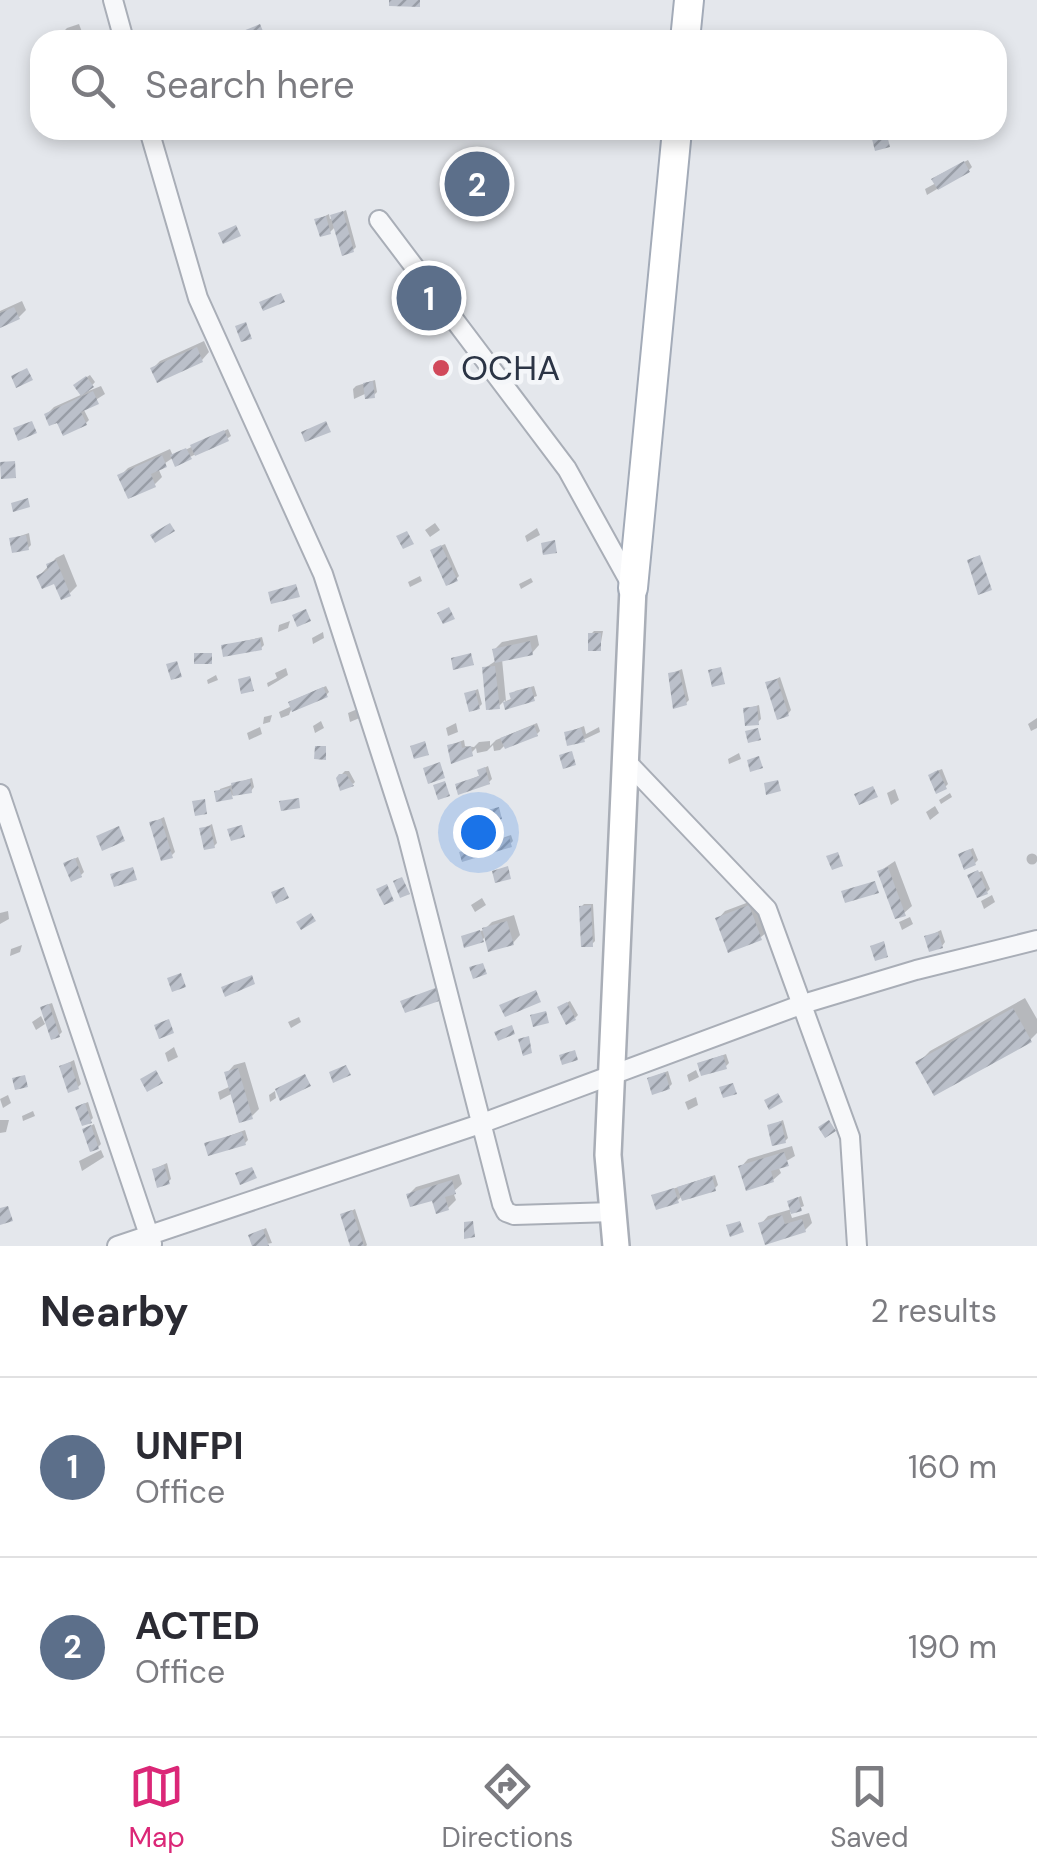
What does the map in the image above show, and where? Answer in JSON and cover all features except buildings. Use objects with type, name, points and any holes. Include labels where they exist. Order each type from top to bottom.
[{"type":"main road","points":[[686,30],[689,0]]},
{"type":"main road","points":[[616,1246],[608,1155],[633,588],[676,140]]},
{"type":"street","points":[[113,0],[121,30]]},
{"type":"street","points":[[153,140],[198,298],[323,574],[407,834],[506,1212],[614,1212]]},
{"type":"street","points":[[379,220],[567,469],[633,588]]},
{"type":"street","points":[[626,760],[767,909],[850,1137],[857,1246]]},
{"type":"street","points":[[0,794],[151,1240]]},
{"type":"street","points":[[116,1246],[151,1240],[804,1004],[916,970],[1037,940]]},
{"type":"place","name":"ACTED","points":[[477,184]]},
{"type":"place","name":"UNFPI","points":[[429,298]]},
{"type":"place","name":"OCHA","points":[[441,368]]}]
